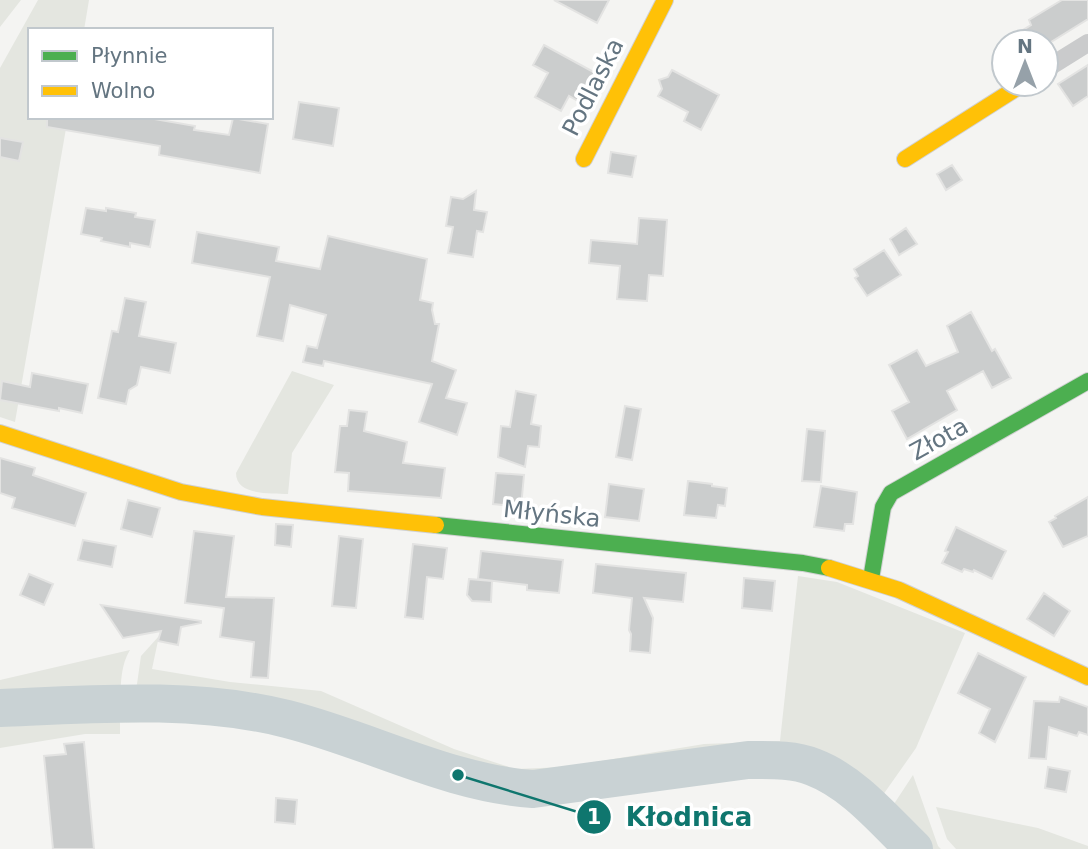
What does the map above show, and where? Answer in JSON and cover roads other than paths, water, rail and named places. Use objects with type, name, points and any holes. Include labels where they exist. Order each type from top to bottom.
[{"type":"street","name":"Podlaska","points":[[584,159],[665,0]]},
{"type":"street","points":[[1060,60],[1088,43]]},
{"type":"street","points":[[905,159],[1001,98]]},
{"type":"street","name":"Złota","points":[[871,579],[883,506],[891,493],[1088,382]]},
{"type":"street","name":"Młyńska","points":[[0,433],[181,492],[251,505],[803,563],[871,579],[1088,677]]},
{"type":"waterway","points":[[0,708],[144,703],[252,712],[318,728],[440,770],[501,785],[533,789],[748,760],[789,761],[813,767],[841,782],[867,803],[914,849]]},
{"type":"place","name":"Kłodnica","points":[[458,775]]}]
